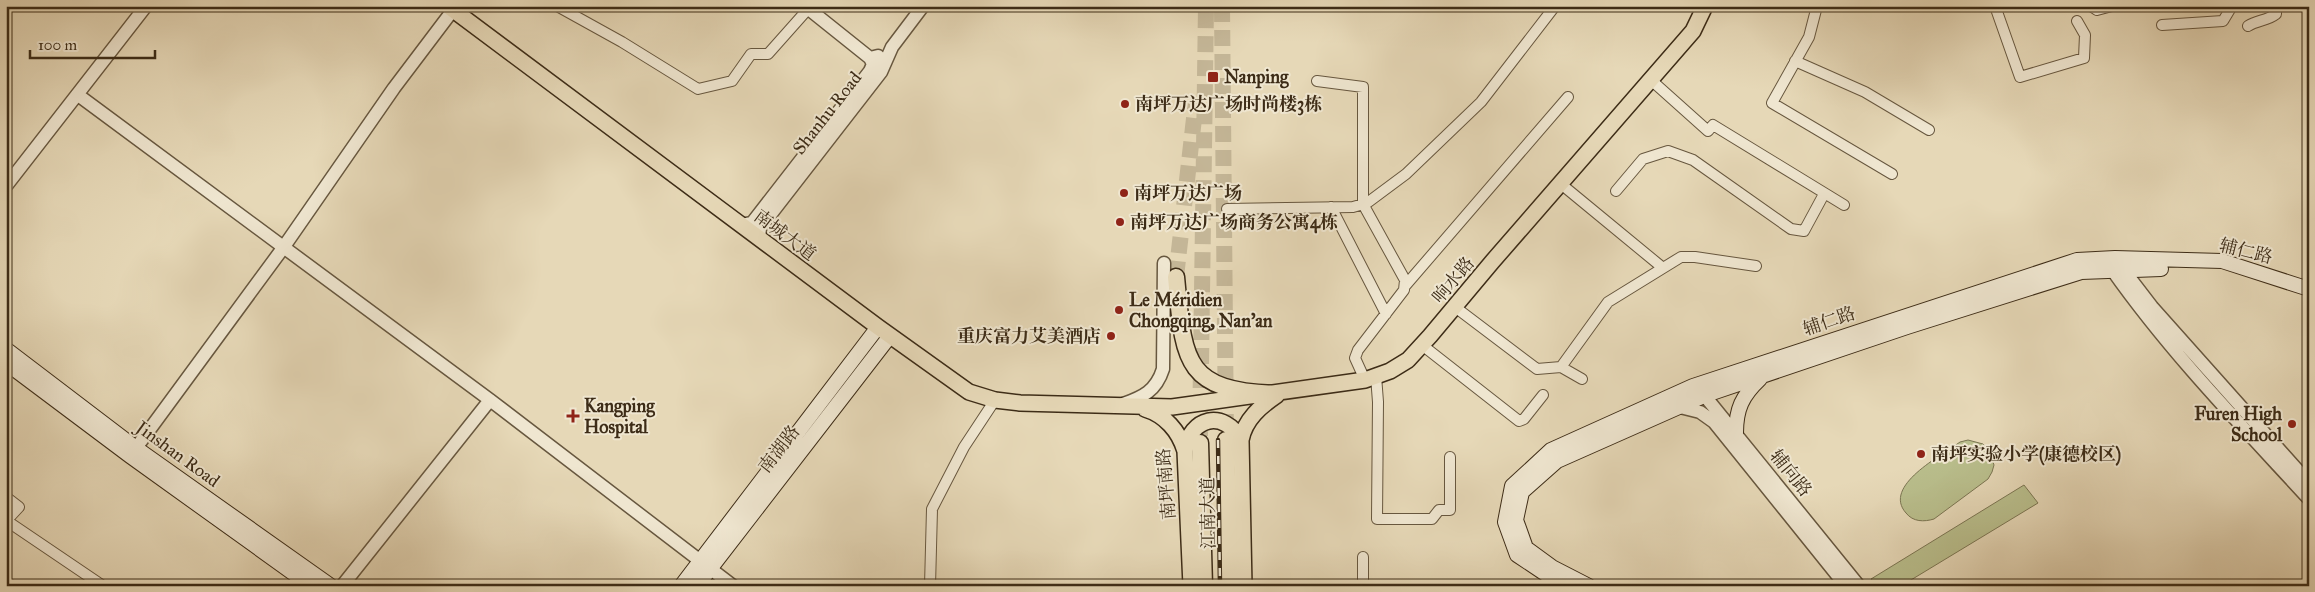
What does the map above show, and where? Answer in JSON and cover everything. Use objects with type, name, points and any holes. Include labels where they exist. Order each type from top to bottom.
[{"type":"highway","points":[[1176,277],[1181,334],[1187,354],[1197,370],[1210,381],[1233,390],[1278,394]]},
{"type":"highway","name":"江南大道","points":[[1230,586],[1234,440]]},
{"type":"highway","name":"江南大道","points":[[1200,443],[1204,586]]},
{"type":"main road","name":"响水路","points":[[1133,406],[1172,407],[1278,394],[1371,378],[1390,371],[1408,360],[1693,31],[1705,6]]},
{"type":"main road","points":[[1693,31],[1715,6]]},
{"type":"main road","name":"南城大道","points":[[451,8],[741,226],[969,392],[995,400],[1020,403],[1133,406]]},
{"type":"main road","name":"辅仁路","points":[[1568,586],[1547,575],[1517,555],[1505,522],[1512,486],[1551,450],[1693,386],[2078,260],[2117,266],[2221,271],[2309,298]]},
{"type":"main road","name":"辅仁路","points":[[1589,586],[1552,568],[1526,548],[1516,520],[1522,492],[1557,461],[1706,395],[1907,327],[2081,272],[2117,266],[2222,262],[2309,288]]},
{"type":"main road","points":[[681,586],[705,565],[878,327]]},
{"type":"main road","name":"南湖路","points":[[698,586],[705,565],[890,336]]},
{"type":"main road","name":"Jinshan Road","points":[[6,349],[136,448],[331,586]]},
{"type":"main road","name":"Jinshan Road","points":[[6,363],[130,456],[310,586]]},
{"type":"main road","points":[[1736,433],[1736,419],[1741,399],[1762,377]]},
{"type":"main road","points":[[1234,440],[1251,417],[1278,394]]},
{"type":"main road","name":"南坪南路","points":[[1133,406],[1150,411],[1172,425],[1181,438],[1185,451],[1191,586]]},
{"type":"main road","points":[[1185,451],[1187,438],[1192,430],[1201,424],[1212,420],[1230,426],[1236,431],[1234,440],[1244,586]]},
{"type":"street","points":[[6,186],[146,6]]},
{"type":"street","points":[[557,6],[622,42],[698,89],[732,82],[750,54],[768,54],[806,8],[870,58],[872,64],[870,71],[752,223],[741,226]]},
{"type":"street","name":"Shanhu Road","points":[[759,239],[760,228],[881,72],[892,47],[923,6]]},
{"type":"street","points":[[1227,208],[1331,207],[1363,204],[1406,174],[1481,102],[1555,6]]},
{"type":"street","points":[[1817,6],[1809,36],[1772,102],[1892,174]]},
{"type":"street","points":[[1995,6],[2020,77],[2084,58],[2085,35],[2077,21]]},
{"type":"street","points":[[2091,6],[2097,10],[2112,6]]},
{"type":"street","points":[[2162,25],[2223,21],[2232,6]]},
{"type":"street","points":[[2248,26],[2254,22],[2268,20],[2276,14],[2276,6]]},
{"type":"street","points":[[136,448],[283,248],[451,8]]},
{"type":"street","points":[[870,58],[882,56],[892,47]]},
{"type":"street","points":[[1795,61],[1865,92],[1930,130]]},
{"type":"street","points":[[1651,80],[1708,131],[1713,125],[1844,205]]},
{"type":"street","points":[[1317,81],[1363,87],[1363,204],[1405,280],[1405,286]]},
{"type":"street","points":[[78,95],[490,400],[733,586]]},
{"type":"street","points":[[1450,458],[1450,510],[1439,510],[1432,519],[1377,519],[1378,402],[1371,378],[1355,358],[1358,350],[1404,290],[1405,286],[1568,96]]},
{"type":"street","points":[[1616,191],[1643,159],[1668,151],[1694,160],[1790,229],[1804,231],[1824,194]]},
{"type":"street","points":[[1560,184],[1663,268]]},
{"type":"street","points":[[1331,207],[1386,314]]},
{"type":"street","points":[[1561,366],[1608,302],[1681,257],[1695,257],[1756,266]]},
{"type":"street","points":[[1118,406],[1146,396],[1159,380],[1164,350],[1164,262]]},
{"type":"street","points":[[2117,266],[2232,399],[2309,483]]},
{"type":"street","points":[[2117,266],[2143,312],[2222,405],[2309,499]]},
{"type":"street","points":[[1455,307],[1537,369],[1561,366],[1582,378]]},
{"type":"street","points":[[1422,346],[1518,421],[1524,419],[1544,395]]},
{"type":"street","name":"辅向路","points":[[1693,386],[1706,395],[1859,586]]},
{"type":"street","points":[[342,586],[490,400]]},
{"type":"street","points":[[930,586],[932,509],[964,447],[995,400]]},
{"type":"street","name":"辅向路","points":[[1680,407],[1700,412],[1714,422],[1846,586]]},
{"type":"street","points":[[6,497],[19,507],[7,521],[103,586]]},
{"type":"street","points":[[1363,557],[1363,586]]},
{"type":"street","points":[[6,582],[12,586]]},
{"type":"green space","points":[[1968,440],[1983,444],[1989,450],[1994,465],[1988,479],[1934,519],[1926,521],[1909,516],[1901,503],[1902,492],[1908,482],[1928,463],[1960,442]]},
{"type":"green space","points":[[2024,485],[2038,503],[1901,586],[1877,586],[1871,579]]},
{"type":"tunnel","points":[[1200,436],[1206,6]]},
{"type":"tunnel","points":[[1222,6],[1226,438]]},
{"type":"tunnel","points":[[1176,277],[1196,101]]},
{"type":"railway","points":[[1218,440],[1220,586]]},
{"type":"place","name":"Nanping","points":[[1213,77]]},
{"type":"place","name":"南坪万达广场时尚楼3栋","points":[[1125,104]]},
{"type":"place","name":"南坪万达广场","points":[[1124,193]]},
{"type":"place","name":"南坪万达广场商务公寓4栋","points":[[1120,222]]},
{"type":"place","name":"Le Méridien Chongqing, Nan'an","points":[[1119,310]]},
{"type":"place","name":"重庆富力艾美酒店","points":[[1111,336]]},
{"type":"place","name":"Kangping Hospital","points":[[573,416]]},
{"type":"place","name":"Furen High School","points":[[2292,424]]},
{"type":"place","name":"南坪实验小学(康德校区)","points":[[1921,454]]}]
